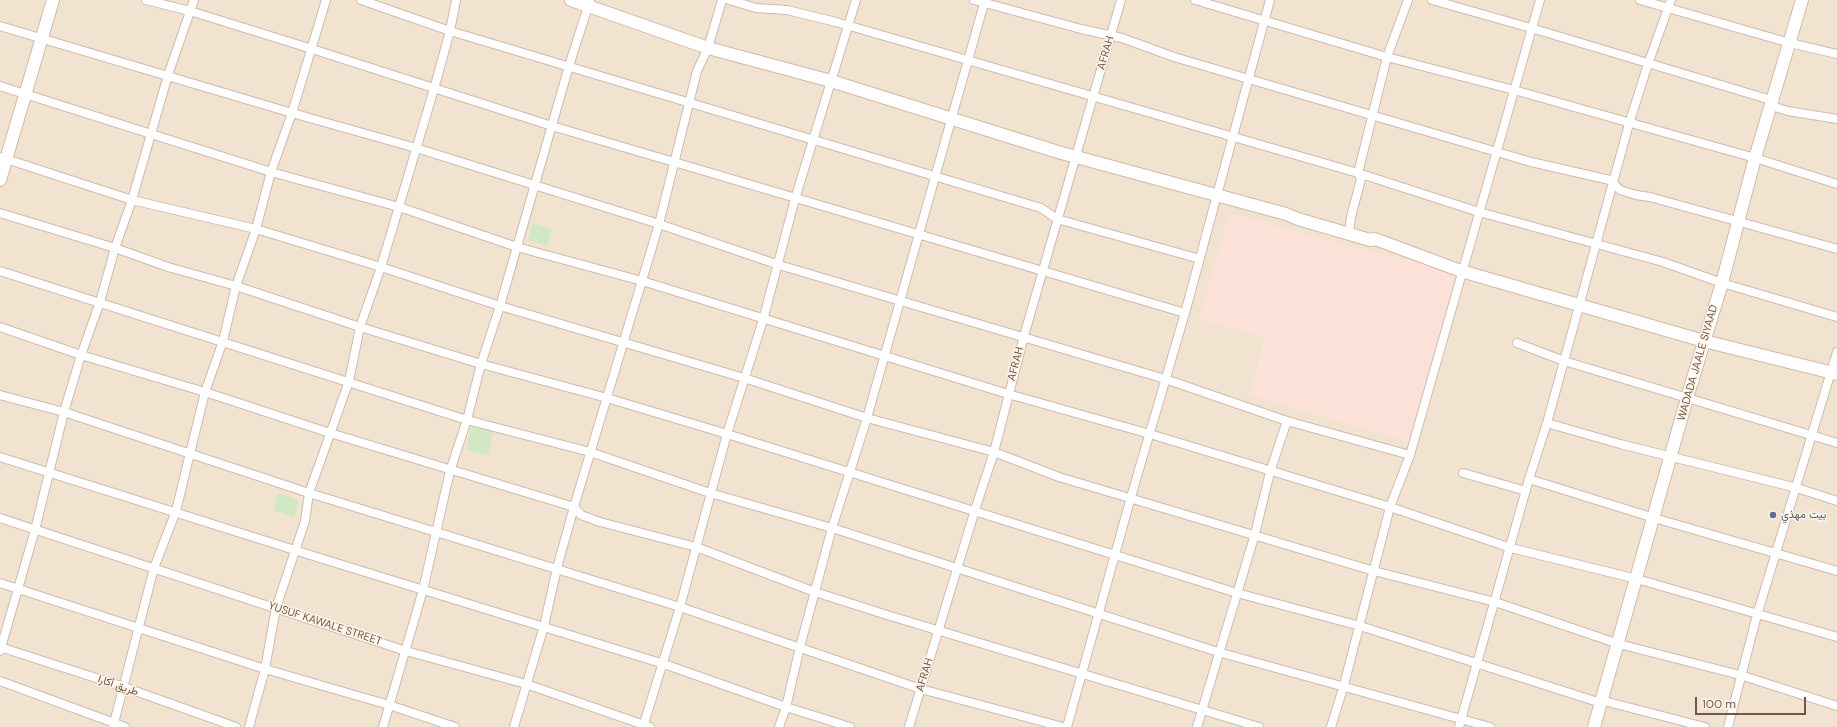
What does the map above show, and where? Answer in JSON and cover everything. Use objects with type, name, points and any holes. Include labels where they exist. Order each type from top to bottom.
[{"type":"street","points":[[0,180],[3,158],[26,94],[53,0]]},
{"type":"street","points":[[146,0],[190,11],[552,126],[919,236],[1185,313]]},
{"type":"street","points":[[0,649],[19,589],[64,412],[81,355],[100,302],[115,248],[132,200],[168,75],[194,0]]},
{"type":"street","points":[[113,725],[154,568],[176,511],[205,392],[223,341],[236,286],[256,229],[271,172],[292,114],[326,0]]},
{"type":"street","points":[[361,0],[450,31],[935,178],[1041,208],[1057,219],[1200,259]]},
{"type":"street","points":[[249,727],[265,669],[276,608],[305,521],[309,493],[349,380],[360,327],[381,266],[434,89],[450,31],[456,0]]},
{"type":"street","points":[[570,0],[589,3],[708,48],[831,81],[1075,157],[1217,195],[1370,240],[1375,239],[1461,271],[1580,304],[1704,341],[1834,373]]},
{"type":"street","points":[[514,727],[544,626],[557,568],[574,507],[607,398],[622,342],[659,224],[674,162],[691,103],[697,71],[708,48],[722,0]]},
{"type":"street","points":[[729,0],[756,8],[787,10],[848,26],[1358,173],[1479,212],[1663,262],[1722,283],[1837,317]]},
{"type":"street","points":[[646,726],[727,434],[763,320],[779,265],[795,199],[856,0]]},
{"type":"street","points":[[974,0],[1111,35],[1174,56],[1374,114],[1531,162],[1610,180],[1620,190],[1636,195],[1650,197],[1837,249]]},
{"type":"street","name":"AFRAH","points":[[909,727],[994,452],[1024,336],[1121,0]]},
{"type":"street","points":[[1195,0],[1387,57],[1514,90],[1629,124],[1755,158],[1837,184]]},
{"type":"street","points":[[1067,727],[1098,612],[1116,554],[1130,497],[1185,313],[1270,0]]},
{"type":"street","points":[[1349,234],[1351,216],[1361,179],[1358,173],[1374,114],[1387,57],[1408,0]]},
{"type":"street","points":[[1432,0],[1771,100],[1775,107],[1788,111],[1837,119]]},
{"type":"street","points":[[1331,727],[1344,686],[1390,508],[1410,455],[1461,271],[1540,0]]},
{"type":"street","points":[[1640,0],[1790,43],[1837,54]]},
{"type":"street","points":[[1460,723],[1511,548],[1529,479],[1547,423],[1598,244],[1629,124],[1648,64],[1671,0]]},
{"type":"street","name":"WADADA JAALE SIYAAD","points":[[1594,727],[1619,644],[1687,398],[1722,283],[1771,100],[1790,43],[1802,0]]},
{"type":"street","points":[[779,727],[786,707],[800,647],[832,528],[867,418],[985,2]]},
{"type":"street","points":[[383,727],[423,590],[450,471],[467,420],[481,364],[500,306],[569,66],[589,3]]},
{"type":"street","points":[[0,26],[42,40],[168,75],[292,114],[416,148],[659,224],[779,265],[1024,336],[1165,379],[1287,421],[1410,455]]},
{"type":"street","points":[[0,86],[271,172],[399,207],[517,247],[642,281],[884,357],[1150,434],[1390,508],[1511,548],[1637,579],[1837,637]]},
{"type":"street","points":[[3,158],[132,200],[256,229],[381,266],[500,306],[744,378],[867,418],[994,452],[1059,477],[1255,534],[1374,571],[1495,602],[1619,644],[1740,675],[1837,706]]},
{"type":"street","points":[[0,213],[115,248],[168,267],[236,286],[360,327],[481,364],[607,398],[727,434],[975,510],[1237,593],[1360,626],[1601,703],[1604,701],[1705,727]]},
{"type":"street","points":[[0,270],[349,380],[467,420],[590,452],[710,493],[832,528],[1098,612],[1218,652],[1344,686],[1460,723],[1490,727]]},
{"type":"street","points":[[0,327],[81,355],[205,392],[330,434],[574,507],[580,515],[600,522],[696,547],[815,592],[1202,711],[1259,727]]},
{"type":"street","points":[[1517,344],[1564,361],[1837,443]]},
{"type":"street","points":[[1728,727],[1740,675],[1757,615],[1812,435],[1834,373],[1837,352]]},
{"type":"street","points":[[0,395],[64,412],[309,493],[680,607],[921,689],[1063,727]]},
{"type":"street","points":[[1197,727],[1218,652],[1255,534],[1270,472],[1287,421]]},
{"type":"street","points":[[1547,423],[1797,488],[1837,501]]},
{"type":"street","points":[[0,457],[664,664],[786,707],[850,727]]},
{"type":"street","points":[[1463,474],[1526,491]]},
{"type":"street","points":[[1529,479],[1654,518],[1776,552],[1837,571]]},
{"type":"street","name":"YUSUF KAWALE STREET","points":[[0,518],[406,650],[526,684],[646,726]]},
{"type":"street","points":[[0,583],[265,669],[389,705],[455,727]]},
{"type":"street","name":"طريق أكارا","points":[[0,649],[124,687],[236,727]]},
{"type":"street","points":[[0,681],[113,725],[125,727]]},
{"type":"shaded area","points":[[0,0],[1837,0],[1837,727],[0,727]],"holes":[[[1360,249],[1459,273],[1250,395],[1266,337]]]},
{"type":"shaded area","points":[[1229,213],[1360,249],[1459,273],[1409,442],[1250,395],[1266,338],[1199,318]]},
{"type":"green space","points":[[533,223],[552,229],[547,246],[528,240]]},
{"type":"green space","points":[[472,425],[494,430],[488,455],[466,450]]},
{"type":"green space","points":[[278,493],[299,500],[294,517],[273,510]]},
{"type":"place","name":"بيت مهذي","points":[[1773,515]]}]
